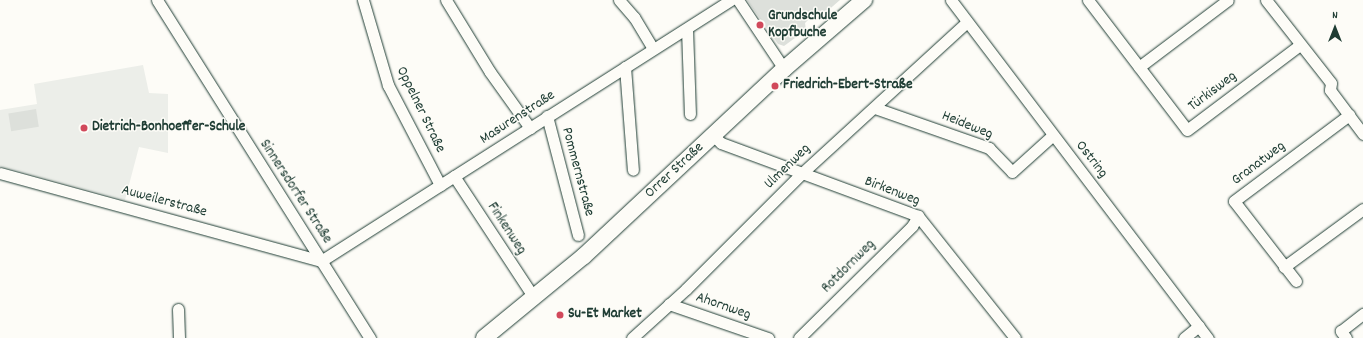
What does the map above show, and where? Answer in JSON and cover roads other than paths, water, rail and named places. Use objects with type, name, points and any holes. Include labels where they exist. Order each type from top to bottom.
[{"type":"street","name":"Sinnersdorfer Straße","points":[[157,0],[370,338]]},
{"type":"street","name":"Oppelner Straße","points":[[364,0],[388,85],[440,185]]},
{"type":"street","points":[[446,0],[490,72],[530,128]]},
{"type":"street","points":[[619,0],[634,18],[653,49]]},
{"type":"street","name":"Masurenstraße","points":[[321,261],[731,0]]},
{"type":"street","points":[[738,0],[784,69]]},
{"type":"street","name":"Orrer Straße","points":[[484,338],[589,251],[784,69],[864,0]]},
{"type":"street","name":"Ostring","points":[[951,0],[1208,338]]},
{"type":"street","name":"Türkisweg","points":[[1088,0],[1187,130],[1300,45]]},
{"type":"street","points":[[1139,67],[1228,0]]},
{"type":"street","points":[[1266,0],[1331,83],[1330,90],[1363,134]]},
{"type":"street","name":"Ulmenweg","points":[[632,338],[669,304],[801,174],[875,108],[967,22]]},
{"type":"street","points":[[686,29],[690,114]]},
{"type":"street","points":[[625,67],[633,170]]},
{"type":"street","name":"Heideweg","points":[[875,108],[989,148],[1012,172],[1053,134]]},
{"type":"street","name":"Granatweg","points":[[1296,281],[1234,201],[1349,114]]},
{"type":"street","name":"Pommernstraße","points":[[547,116],[578,235]]},
{"type":"street","name":"Birkenweg","points":[[713,136],[721,143],[801,174],[918,216],[1015,338]]},
{"type":"street","name":"Auweilerstraße","points":[[0,173],[321,261]]},
{"type":"street","name":"Finkenweg","points":[[454,176],[534,298]]},
{"type":"street","points":[[1284,267],[1363,208]]},
{"type":"street","name":"Rotdornweg","points":[[799,338],[912,226],[918,216]]},
{"type":"street","name":"Ahornweg","points":[[669,304],[768,338]]},
{"type":"street","points":[[178,309],[179,338]]},
{"type":"street","points":[[1346,338],[1341,331],[1363,314]]},
{"type":"street","points":[[1184,338],[1199,326]]},
{"type":"place","name":"Grundschule Kopfbuche","points":[[760,25]]},
{"type":"place","name":"Friedrich-Ebert-Straße","points":[[775,86]]},
{"type":"place","name":"Dietrich-Bonhoeffer-Schule","points":[[84,128]]},
{"type":"place","name":"Su-Et Market","points":[[560,315]]}]
